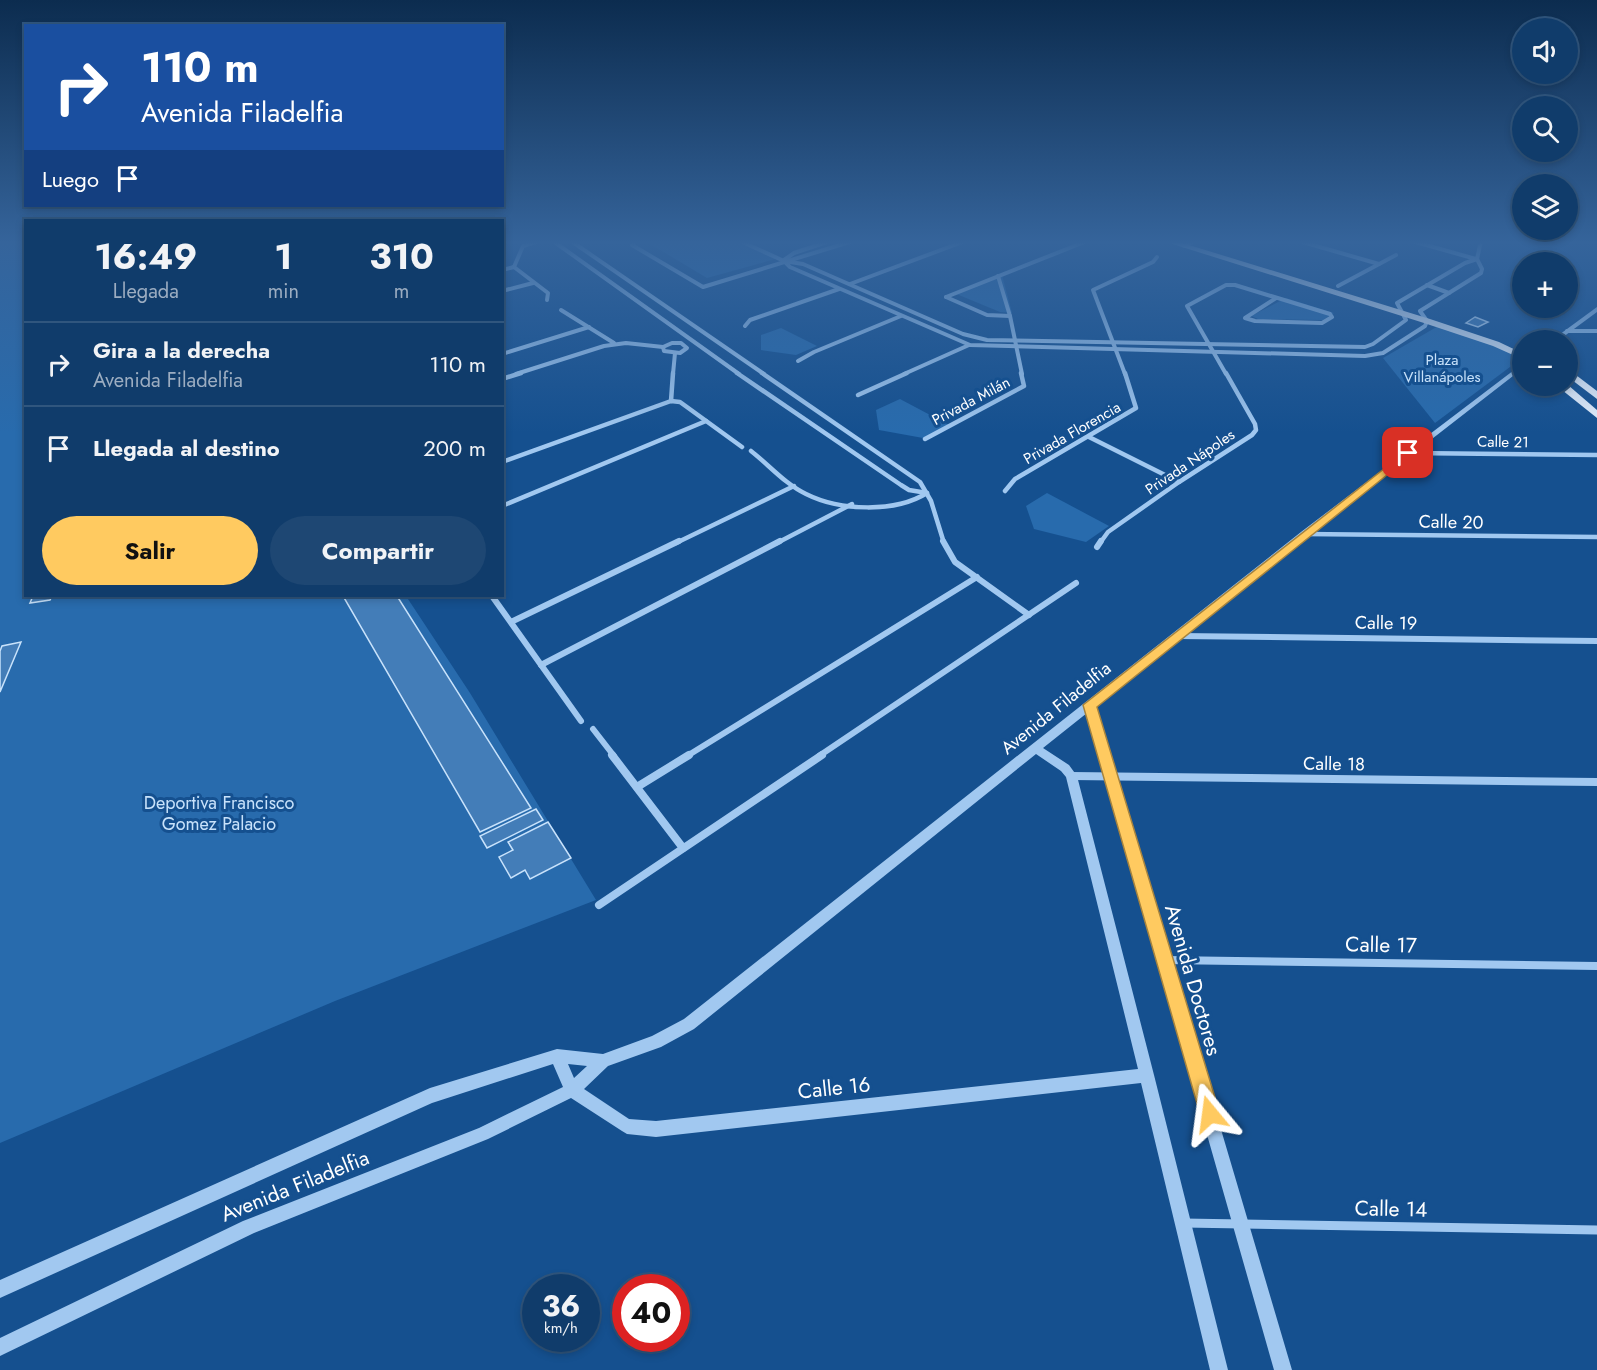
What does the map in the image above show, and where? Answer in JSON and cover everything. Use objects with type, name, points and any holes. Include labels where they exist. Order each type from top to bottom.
[{"type":"main road","points":[[1378,305],[1512,351]]},
{"type":"main road","points":[[1403,305],[1512,342]]},
{"type":"main road","points":[[1578,379],[1591,387],[1597,396]]},
{"type":"main road","points":[[1574,396],[1597,415]]},
{"type":"street","points":[[641,305],[901,485],[916,492],[927,493]]},
{"type":"street","points":[[663,305],[920,482],[927,493],[948,554],[1029,615]]},
{"type":"street","points":[[745,326],[750,320],[793,305]]},
{"type":"street","points":[[876,305],[970,345],[1214,353],[1376,355],[1391,349],[1425,326],[1428,321],[1420,311],[1430,305]]},
{"type":"street","points":[[898,305],[976,338],[1365,347],[1373,345],[1406,320],[1405,314],[1398,305]]},
{"type":"street","points":[[964,305],[987,315],[1010,316]]},
{"type":"street","points":[[1007,305],[1017,346]]},
{"type":"street","name":"Privada Florencia","points":[[1005,491],[1015,479],[1136,408],[1098,305]]},
{"type":"street","points":[[1189,305],[1187,309],[1214,353]]},
{"type":"street","points":[[1265,305],[1245,318],[1255,321],[1315,324],[1322,323],[1331,316],[1297,305]]},
{"type":"street","points":[[1568,330],[1597,309]]},
{"type":"street","points":[[561,310],[615,344]]},
{"type":"street","points":[[798,361],[814,352],[901,316]]},
{"type":"street","points":[[504,353],[589,327]]},
{"type":"street","points":[[1578,331],[1597,331]]},
{"type":"street","points":[[504,378],[615,344],[663,347],[672,343],[684,344],[708,337]]},
{"type":"street","points":[[858,395],[970,345],[976,338]]},
{"type":"street","points":[[663,347],[664,351],[675,353],[686,350],[684,344]]},
{"type":"street","name":"Privada Milán","points":[[925,439],[1024,386],[1017,346]]},
{"type":"street","points":[[671,401],[675,353]]},
{"type":"street","name":"Privada Nápoles","points":[[1097,547],[1108,532],[1179,482],[1252,435],[1256,430],[1255,424],[1214,353]]},
{"type":"street","name":"Avenida Filadelfia","points":[[0,1347],[249,1227],[483,1134],[572,1090],[603,1061],[656,1042],[689,1024],[1304,534],[1512,374]]},
{"type":"street","points":[[504,461],[671,401],[680,402],[742,447]]},
{"type":"street","points":[[504,505],[706,421]]},
{"type":"street","points":[[1089,437],[1179,482]]},
{"type":"street","points":[[751,451],[794,486],[808,495],[826,500],[852,504],[903,505],[921,500],[927,493]]},
{"type":"street","name":"Calle 21","points":[[1408,453],[1597,455]]},
{"type":"street","points":[[511,622],[794,486]]},
{"type":"street","points":[[541,664],[852,504]]},
{"type":"street","name":"Calle 20","points":[[1304,534],[1597,537]]},
{"type":"street","points":[[637,787],[977,577]]},
{"type":"street","points":[[599,904],[1076,583]]},
{"type":"street","points":[[493,597],[582,721]]},
{"type":"street","name":"Calle 19","points":[[1176,636],[1597,641]]},
{"type":"street","name":"Avenida Doctores","points":[[1090,705],[1284,1370]]},
{"type":"street","points":[[592,729],[683,848]]},
{"type":"street","points":[[1036,749],[1065,768],[1071,776],[1148,1075],[1219,1370]]},
{"type":"street","name":"Calle 18","points":[[1071,776],[1597,782]]},
{"type":"street","name":"Calle 17","points":[[1165,960],[1597,966]]},
{"type":"street","points":[[557,1056],[572,1090]]},
{"type":"street","name":"Avenida Filadelfia","points":[[0,1289],[430,1096],[557,1056],[603,1061]]},
{"type":"street","name":"Calle 16","points":[[572,1090],[627,1126],[656,1129],[1148,1075]]},
{"type":"street","name":"Calle 14","points":[[1184,1224],[1597,1230]]},
{"type":"green space","name":"Deportiva Francisco Gomez Palacio","points":[[0,305],[24,305],[24,597],[407,597],[470,693],[596,900],[335,1001],[0,1143]]},
{"type":"green space","points":[[983,305],[1010,305],[1012,313],[1000,312]]},
{"type":"green space","points":[[1273,305],[1308,305],[1334,313],[1323,320],[1258,319],[1251,316]]},
{"type":"green space","name":"Plaza Villanápoles","points":[[1440,325],[1512,349],[1512,365],[1435,423],[1383,358]]},
{"type":"green space","points":[[781,328],[817,346],[796,355],[761,350],[761,335]]},
{"type":"green space","points":[[900,399],[949,425],[923,438],[879,430],[876,410]]},
{"type":"green space","points":[[1047,493],[1109,526],[1086,542],[1034,529],[1026,506]]},
{"type":"building","points":[[1475,317],[1488,322],[1478,327],[1466,323]]},
{"type":"building","points":[[33,597],[52,597],[50,600],[30,603]]},
{"type":"building","points":[[344,597],[398,597],[531,808],[480,832]]},
{"type":"building","points":[[21,642],[0,692],[2,646]]},
{"type":"building","points":[[536,809],[543,820],[487,848],[480,836]]},
{"type":"building","points":[[548,822],[571,858],[530,879],[525,870],[511,878],[499,857],[513,850],[508,842]]},
{"type":"route","points":[[1210,1114],[1090,705],[1408,453]]}]
